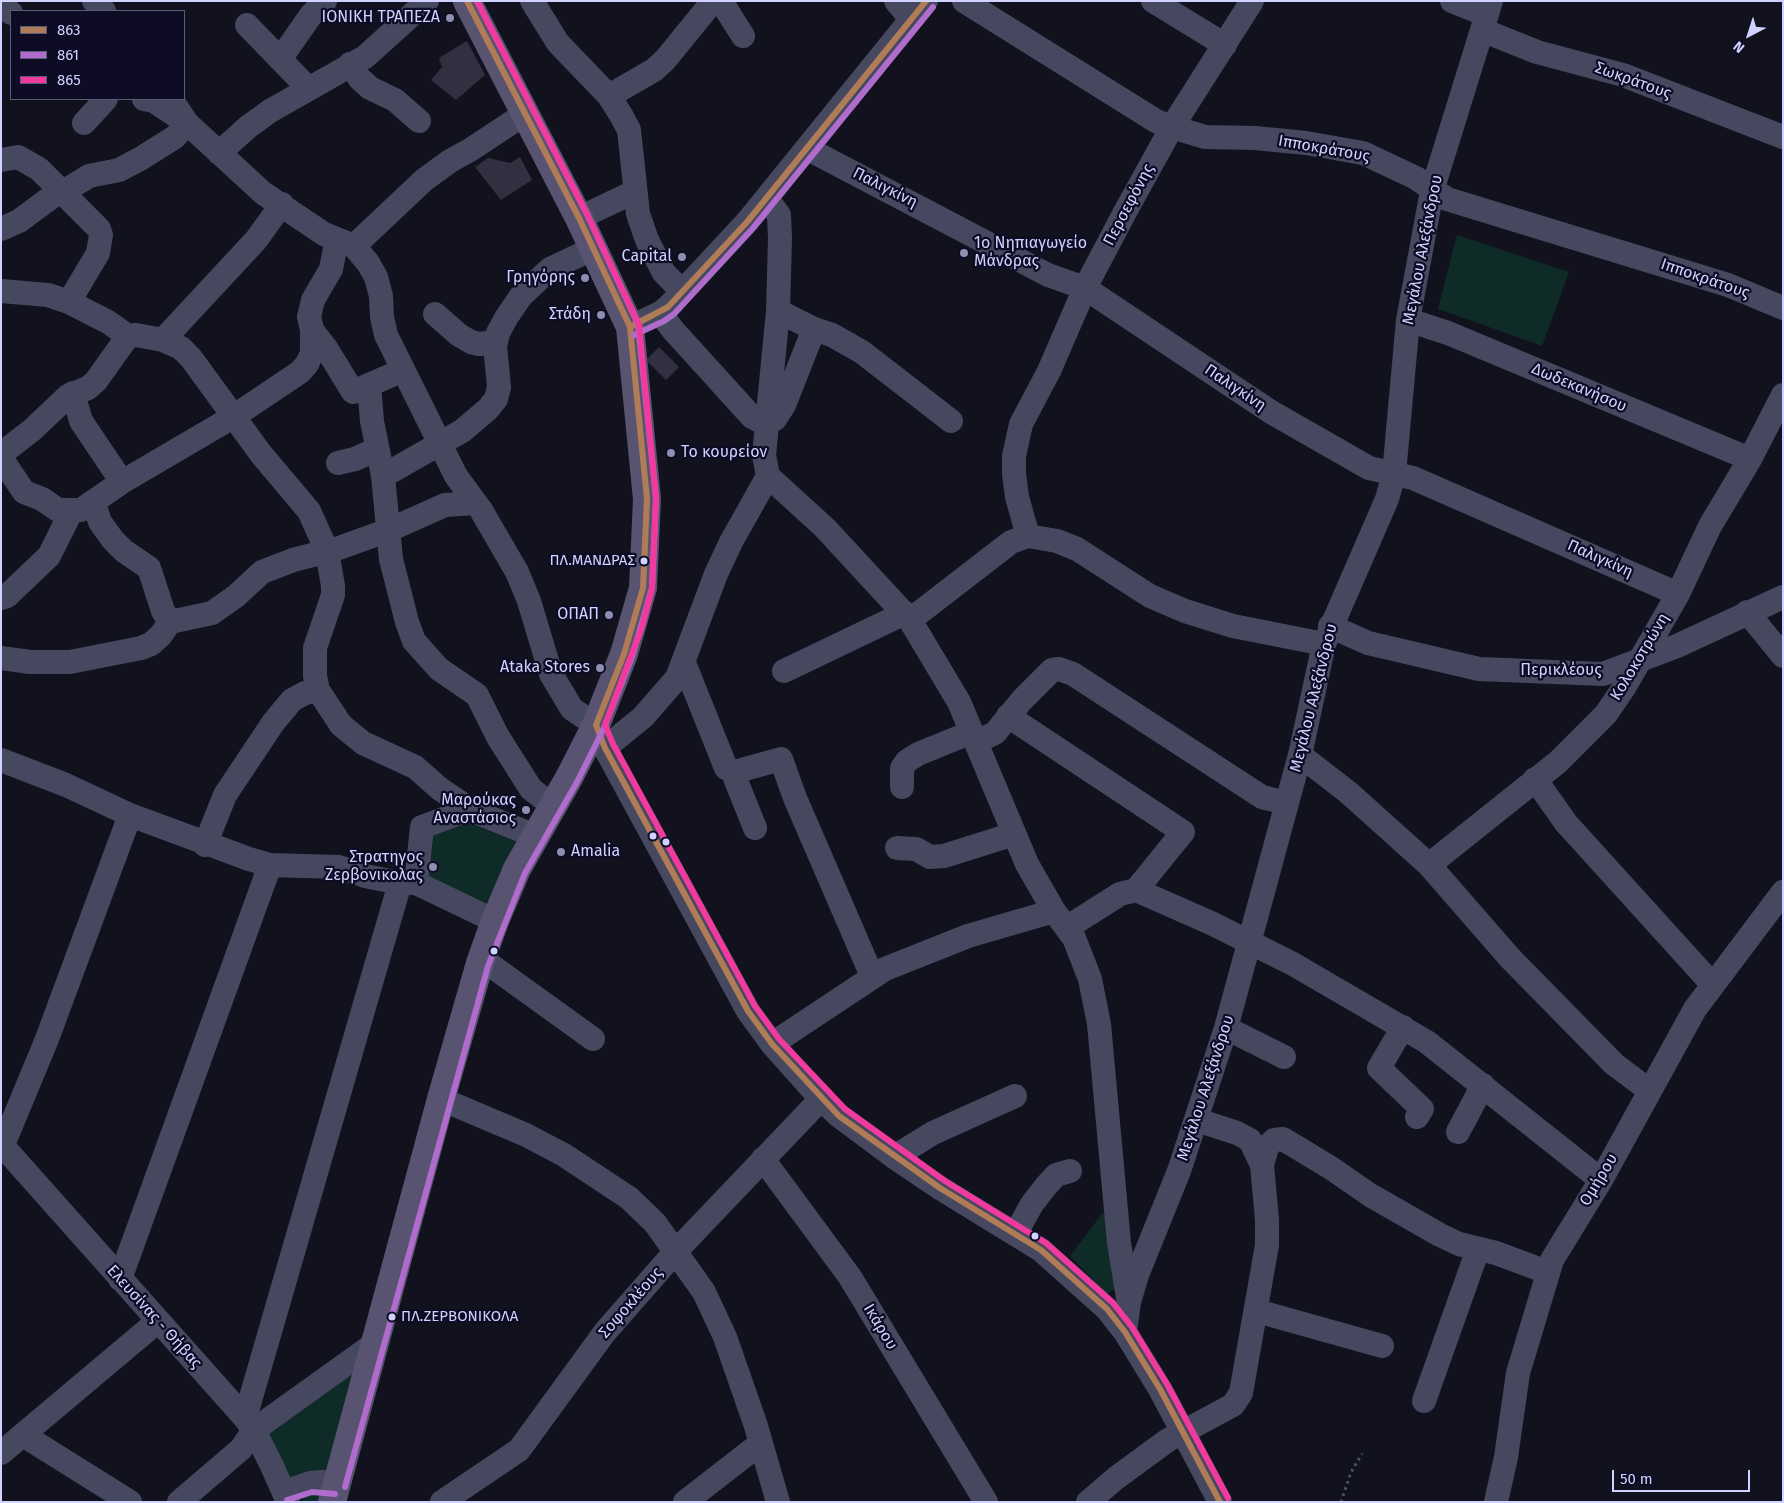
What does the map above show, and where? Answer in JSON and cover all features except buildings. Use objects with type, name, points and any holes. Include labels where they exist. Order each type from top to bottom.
[{"type":"main road","points":[[335,1493],[441,1100],[495,920],[517,869],[535,836],[553,806],[601,736],[643,588],[647,499],[630,327],[579,218],[467,1]]},
{"type":"street","points":[[94,1],[103,10]]},
{"type":"street","points":[[281,58],[312,15],[325,1]]},
{"type":"street","points":[[219,153],[248,126],[308,88],[365,57],[427,1]]},
{"type":"street","points":[[532,1],[558,43],[609,96],[629,130],[632,147],[634,192],[638,214],[654,257],[664,273],[682,291]]},
{"type":"street","points":[[609,96],[654,70],[665,60],[713,1]]},
{"type":"street","points":[[721,1],[743,36]]},
{"type":"street","name":"Ιπποκράτους","points":[[964,1],[1156,121],[1172,127],[1205,137],[1306,143],[1363,153],[1416,178],[1432,191],[1447,199],[1728,285],[1783,308]]},
{"type":"street","points":[[1153,1],[1224,45]]},
{"type":"street","name":"Περσεφόνης","points":[[1028,536],[1017,497],[1014,474],[1014,456],[1021,424],[1049,372],[1086,288],[1172,127],[1252,1]]},
{"type":"street","name":"Σωκράτους","points":[[1452,1],[1487,15],[1537,52],[1623,75],[1783,137]]},
{"type":"street","points":[[630,327],[660,314],[767,199],[808,148],[911,7]]},
{"type":"street","name":"Μεγάλου Αλεξάνδρου","points":[[1125,1332],[1129,1302],[1137,1275],[1179,1171],[1226,1028],[1300,755],[1327,635],[1386,499],[1394,474],[1408,320],[1432,191],[1487,15]]},
{"type":"street","points":[[247,25],[308,88]]},
{"type":"street","points":[[350,64],[360,79],[370,88],[395,100],[419,121]]},
{"type":"street","points":[[84,122],[105,100]]},
{"type":"street","points":[[149,100],[154,101],[187,123],[264,193],[324,234],[345,242],[368,263],[376,277],[381,296],[382,317],[386,335],[456,476],[476,503],[517,572],[529,601],[551,674],[572,709],[601,736],[748,1011],[772,1044],[821,1099],[894,1157],[1041,1250],[1107,1309],[1125,1332],[1184,1433],[1220,1502]]},
{"type":"street","points":[[172,100],[187,123]]},
{"type":"street","points":[[1,458],[24,492],[42,499],[58,510],[71,512],[81,510],[94,503],[122,482],[233,418],[300,372],[307,364],[312,353],[312,330],[308,317],[313,300],[345,242],[450,161],[526,113]]},
{"type":"street","points":[[1,229],[19,221],[57,193],[63,192],[89,176],[119,170],[140,159],[175,137],[187,123]]},
{"type":"street","name":"Παλιγκίνη","points":[[808,148],[1048,275],[1086,288],[1271,412],[1369,468],[1413,478],[1611,563],[1678,594]]},
{"type":"street","points":[[1,160],[18,157],[50,178],[100,229],[98,253],[69,302]]},
{"type":"street","points":[[579,218],[634,192]]},
{"type":"street","points":[[767,199],[779,214],[778,311],[764,455],[768,476],[825,528],[907,616],[959,702],[1027,864],[1061,919],[1090,979],[1099,1024],[1119,1243],[1129,1302]]},
{"type":"street","points":[[163,340],[256,240],[282,204]]},
{"type":"street","points":[[383,476],[441,443],[477,419],[496,399],[499,387],[496,342],[506,318],[533,284],[550,270],[594,248]]},
{"type":"street","points":[[1,291],[48,295],[69,302],[108,322],[128,336],[136,335],[163,340],[181,348],[191,358],[233,418],[309,511],[328,551],[334,586],[315,648],[314,676],[318,690],[341,726],[353,737],[415,767],[440,789],[470,809],[535,836]]},
{"type":"street","points":[[778,311],[814,329],[832,335],[862,352],[950,421]]},
{"type":"street","points":[[435,314],[459,335],[471,342],[479,344],[496,342]]},
{"type":"street","points":[[660,314],[752,417],[766,424]]},
{"type":"street","name":"Δωδεκανήσου","points":[[1408,320],[1448,333],[1750,459]]},
{"type":"street","points":[[766,424],[775,419],[784,405],[814,329]]},
{"type":"street","points":[[312,330],[326,348],[353,392],[403,370]]},
{"type":"street","points":[[1,454],[32,430],[73,393],[88,388],[96,381],[128,336]]},
{"type":"street","points":[[369,384],[377,448],[383,476],[391,558],[399,594],[414,641],[439,669],[476,695],[498,737],[531,789],[553,806]]},
{"type":"street","points":[[73,393],[81,421],[122,482]]},
{"type":"street","name":"Κολοκοτρώνη","points":[[1429,865],[1582,740],[1606,714],[1625,686],[1678,594],[1710,526],[1750,459],[1783,395]]},
{"type":"street","points":[[338,463],[355,459],[377,448]]},
{"type":"street","points":[[601,736],[643,716],[677,678],[716,574],[731,542],[768,476]]},
{"type":"street","points":[[94,503],[100,522],[113,540],[124,551],[149,568],[163,610],[170,622]]},
{"type":"street","points":[[1,658],[30,662],[70,662],[152,644],[170,622],[212,613],[236,596],[262,572],[389,530],[445,505],[476,503]]},
{"type":"street","points":[[1,598],[7,596],[49,556],[71,512]]},
{"type":"street","points":[[784,671],[907,616],[1011,542],[1028,536]]},
{"type":"street","name":"Περικλέους","points":[[1028,536],[1057,541],[1077,549],[1150,596],[1185,611],[1233,626],[1327,635],[1479,668],[1603,674],[1677,646],[1783,596]]},
{"type":"street","points":[[1747,612],[1783,656]]},
{"type":"street","points":[[684,663],[726,768],[734,772],[781,759],[795,798],[872,976]]},
{"type":"street","points":[[902,787],[902,768],[907,761],[974,737],[996,733],[1008,716],[1052,670],[1059,668],[1073,674],[1262,797],[1286,803]]},
{"type":"street","points":[[205,844],[225,794],[273,723],[292,700],[305,693],[318,690]]},
{"type":"street","points":[[772,1044],[872,976],[927,952],[968,936],[1061,919],[1120,894],[1136,890],[1183,832],[1008,716]]},
{"type":"street","points":[[1300,755],[1349,793],[1429,865],[1510,958],[1614,1064],[1650,1091]]},
{"type":"street","points":[[1,760],[66,786],[130,815],[205,844],[270,865],[339,867],[365,876],[408,883],[495,920]]},
{"type":"street","points":[[734,772],[734,778],[755,828]]},
{"type":"street","points":[[1535,779],[1566,823],[1712,984]]},
{"type":"street","points":[[178,1502],[240,1449],[249,1424],[408,883],[422,827],[470,809]]},
{"type":"street","points":[[2,1145],[47,1039],[130,815]]},
{"type":"street","points":[[897,848],[916,849],[930,857],[944,856],[1014,834]]},
{"type":"street","points":[[120,1279],[270,865]]},
{"type":"street","points":[[1136,890],[1250,942],[1403,1027],[1483,1085],[1601,1180]]},
{"type":"street","name":"Ομήρου","points":[[1496,1502],[1506,1457],[1518,1373],[1547,1272],[1560,1245],[1601,1180],[1695,1009],[1783,892]]},
{"type":"street","points":[[482,959],[593,1039]]},
{"type":"street","points":[[1403,1027],[1379,1068],[1422,1109],[1417,1117]]},
{"type":"street","points":[[1226,1028],[1284,1057]]},
{"type":"street","points":[[1458,1132],[1483,1085]]},
{"type":"street","points":[[894,1157],[932,1133],[1015,1096]]},
{"type":"street","name":"Σοφοκλέους","points":[[442,1502],[519,1450],[605,1332],[676,1251],[821,1099]]},
{"type":"street","points":[[441,1100],[526,1135],[599,1176],[630,1198],[655,1223],[704,1292],[725,1337],[761,1443],[778,1502]]},
{"type":"street","points":[[1088,1502],[1149,1453],[1233,1405],[1241,1393],[1257,1311],[1267,1245],[1267,1220],[1262,1165],[1250,1140],[1237,1133],[1197,1120]]},
{"type":"street","points":[[1262,1165],[1267,1147],[1274,1140],[1283,1139],[1331,1168],[1370,1195],[1440,1236],[1459,1244],[1547,1272]]},
{"type":"street","name":"Ελευσίνας - Θήβας","points":[[2,1145],[249,1424],[286,1497]]},
{"type":"street","name":"Ικάρου","points":[[763,1160],[850,1277],[986,1502]]},
{"type":"street","points":[[1016,1233],[1032,1204],[1046,1186],[1056,1175],[1070,1172]]},
{"type":"street","points":[[1424,1400],[1478,1249]]},
{"type":"street","points":[[1257,1311],[1382,1346]]},
{"type":"street","points":[[1,1454],[158,1321]]},
{"type":"street","points":[[249,1424],[374,1344]]},
{"type":"street","points":[[23,1435],[130,1502]]},
{"type":"street","points":[[685,1502],[761,1443]]},
{"type":"street","points":[[286,1497],[310,1483],[323,1482],[335,1493]]},
{"type":"path","points":[[1341,1502],[1351,1472],[1362,1454]]},
{"type":"green space","points":[[1457,235],[1569,272],[1542,346],[1438,309]]},
{"type":"green space","points":[[462,820],[519,843],[487,908],[424,880],[430,833]]},
{"type":"green space","points":[[1104,1211],[1118,1287],[1107,1294],[1070,1256]]},
{"type":"green space","points":[[364,1360],[334,1474],[285,1482],[261,1433]]},
{"type":"green space","points":[[313,1492],[322,1492],[327,1502],[303,1502],[302,1498]]},
{"type":"transit line","name":"863","points":[[467,1],[579,218],[630,327],[647,499],[643,588],[624,654],[596,725]]},
{"type":"transit line","name":"861","points":[[345,1487],[488,966],[525,873],[577,782],[604,728],[632,657],[652,588],[656,498],[638,324],[587,214],[477,1]]},
{"type":"transit line","name":"865","points":[[477,1],[587,214],[639,325],[656,498],[652,589],[642,627],[605,725],[613,744],[755,1006],[779,1039],[845,1109],[945,1181],[1046,1243],[1113,1303],[1132,1327],[1167,1384],[1228,1498]]},
{"type":"transit line","name":"863","points":[[630,327],[668,307],[747,222],[926,1]]},
{"type":"transit line","name":"861","points":[[634,335],[664,321],[674,314],[753,228],[933,7]]},
{"type":"transit line","name":"863","points":[[596,725],[605,748],[748,1011],[772,1044],[839,1116],[940,1188],[1041,1250],[1107,1309],[1125,1332],[1160,1389],[1220,1502]]},
{"type":"transit line","name":"861","points":[[287,1500],[312,1492],[335,1494]]},
{"type":"place","name":"ΙΟΝΙΚΗ ΤΡΑΠΕΖΑ","points":[[450,18]]},
{"type":"place","name":"1ο Νηπιαγωγείο Μάνδρας","points":[[964,253]]},
{"type":"place","name":"Capital","points":[[682,257]]},
{"type":"place","name":"Γρηγόρης","points":[[585,278]]},
{"type":"place","name":"Στάδη","points":[[601,315]]},
{"type":"place","name":"Το κουρείον","points":[[671,453]]},
{"type":"place","name":"ΠΛ.ΜΑΝΔΡΑΣ","points":[[644,561]]},
{"type":"place","name":"ΟΠΑΠ","points":[[609,615]]},
{"type":"place","name":"Ataka Stores","points":[[600,668]]},
{"type":"place","name":"Μαρούκας Αναστάσιος","points":[[526,810]]},
{"type":"place","name":"Amalia","points":[[561,852]]},
{"type":"place","name":"Στρατηγος Ζερβονικολας","points":[[433,867]]},
{"type":"place","name":"ΠΛ.ΖΕΡΒΟΝΙΚΟΛΑ","points":[[392,1317]]}]
